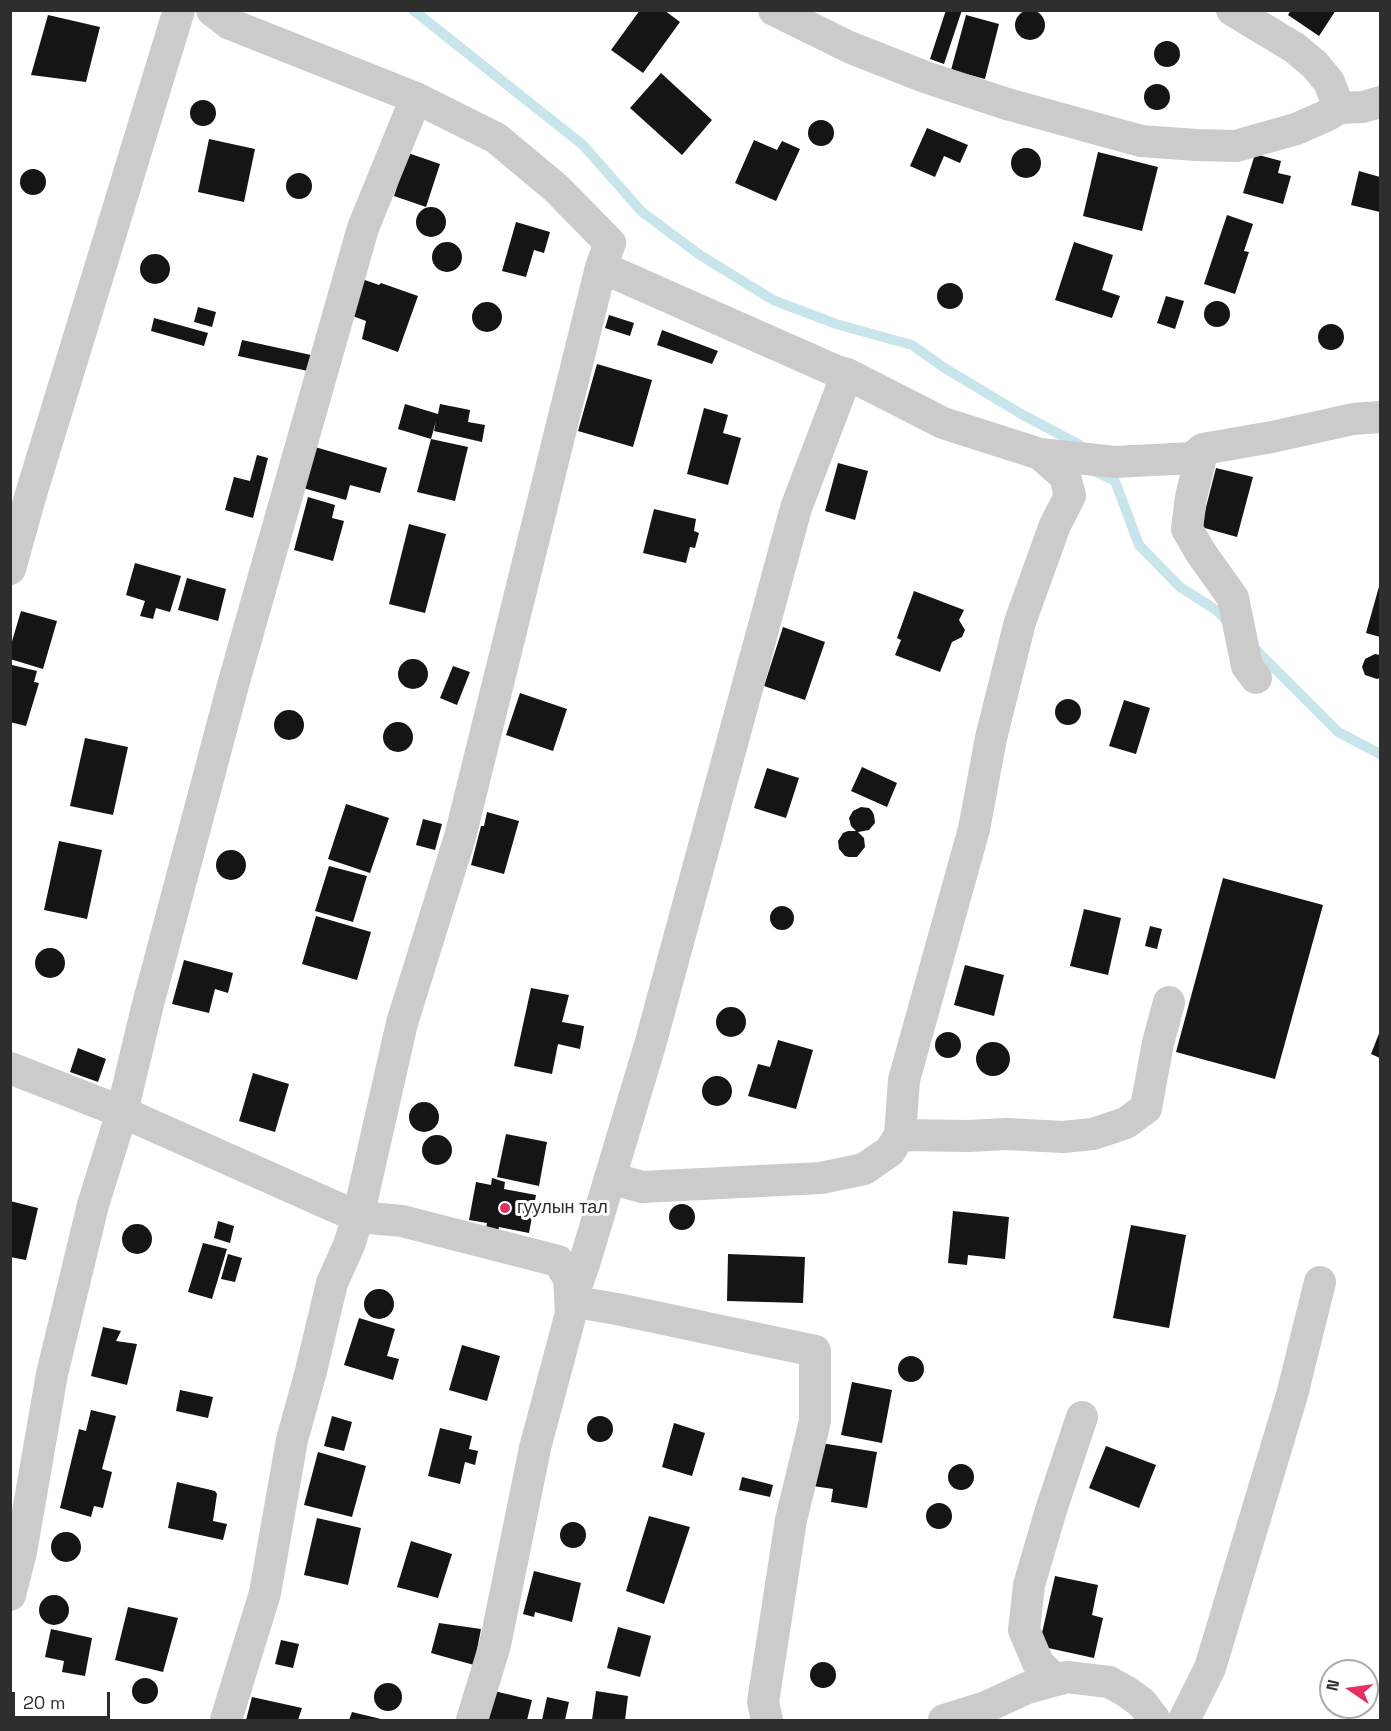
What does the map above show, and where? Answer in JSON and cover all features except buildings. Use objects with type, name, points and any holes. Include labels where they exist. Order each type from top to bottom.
[{"type":"street","points":[[10,569],[180,10]]},
{"type":"street","points":[[212,10],[230,24],[416,98],[496,138],[556,188],[610,243],[601,267],[460,837],[402,1023],[358,1217],[349,1245],[332,1283],[292,1440],[265,1593],[226,1720]]},
{"type":"street","points":[[774,10],[849,47],[925,77],[1006,104],[1141,141],[1196,146],[1236,146],[1296,129],[1339,108],[1363,107],[1380,102]]},
{"type":"street","points":[[1232,10],[1295,48],[1315,65],[1329,82],[1339,108]]},
{"type":"street","points":[[10,1595],[21,1552],[52,1374],[93,1205],[122,1112],[147,1008],[230,697],[363,228],[416,98]]},
{"type":"street","points":[[601,267],[847,374],[943,423],[1040,454],[1115,462],[1192,458],[1203,449],[1353,419],[1380,417]]},
{"type":"street","points":[[571,1301],[585,1262],[650,1045],[796,508],[847,374]]},
{"type":"street","points":[[1203,449],[1191,497],[1187,529],[1200,553],[1233,598],[1247,666],[1256,678]]},
{"type":"street","points":[[610,1178],[642,1187],[821,1178],[864,1169],[890,1151],[900,1135],[904,1080],[974,830],[991,738],[1020,622],[1055,525],[1070,496],[1065,476],[1040,454]]},
{"type":"street","points":[[900,1135],[1006,1134],[1063,1137],[1093,1134],[1126,1123],[1146,1108],[1158,1043],[1169,1002]]},
{"type":"street","points":[[10,1068],[122,1112],[358,1217],[402,1221],[558,1261],[569,1278],[571,1313],[535,1448],[495,1645],[472,1720]]},
{"type":"street","points":[[1184,1720],[1210,1668],[1292,1395],[1320,1282]]},
{"type":"street","points":[[571,1301],[815,1351],[815,1421],[791,1520],[764,1702],[767,1720]]},
{"type":"street","points":[[1062,1679],[1050,1674],[1038,1663],[1024,1630],[1029,1585],[1082,1418]]},
{"type":"street","points":[[944,1720],[986,1707],[1027,1688],[1067,1677],[1109,1682],[1142,1703],[1155,1720]]},
{"type":"waterway","points":[[413,10],[583,145],[642,212],[700,255],[773,300],[836,324],[912,345],[943,367],[1023,415],[1080,445],[1075,450]]},
{"type":"waterway","points":[[1094,471],[1115,481],[1139,545],[1180,587],[1216,610],[1229,623]]},
{"type":"waterway","points":[[1251,645],[1338,732],[1380,754]]},
{"type":"place","name":"гуулын тал","points":[[505,1208]]}]
